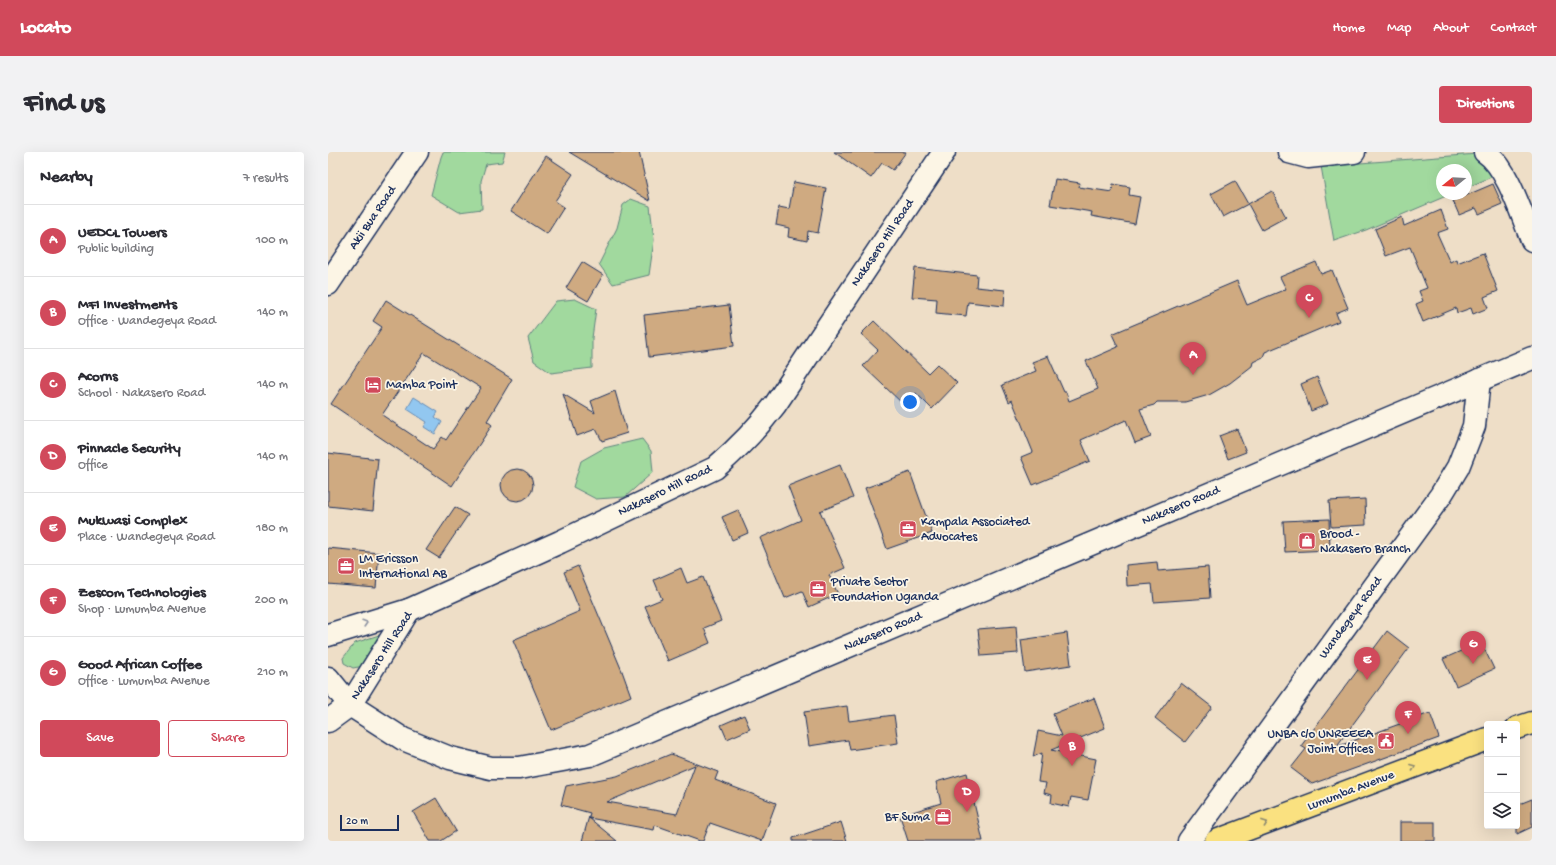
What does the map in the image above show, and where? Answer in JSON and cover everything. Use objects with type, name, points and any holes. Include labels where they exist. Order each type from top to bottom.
[{"type":"main road","points":[[1520,727],[1532,723]]},
{"type":"main road","name":"Lumumba Avenue","points":[[1216,841],[1484,740]]},
{"type":"street","name":"Akii Bua Road","points":[[328,284],[417,152]]},
{"type":"street","name":"Nakasero Hill Road","points":[[328,721],[350,705],[409,610],[560,542],[715,468],[730,455],[756,430],[775,405],[944,152]]},
{"type":"street","points":[[1289,152],[1308,156],[1354,152]]},
{"type":"street","points":[[1485,152],[1492,156],[1504,174],[1532,240]]},
{"type":"street","name":"Nakasero Road","points":[[328,678],[350,705],[403,739],[450,758],[491,768],[519,768],[590,755],[1532,358]]},
{"type":"street","name":"Wandegeya Road","points":[[1189,841],[1441,495],[1458,468],[1474,426],[1479,380]]},
{"type":"street","points":[[328,635],[409,610]]},
{"type":"green space","points":[[443,152],[505,152],[502,162],[486,164],[481,181],[482,209],[459,212],[431,195]]},
{"type":"green space","points":[[1477,154],[1498,174],[1472,185],[1472,164],[1436,164],[1437,200],[1366,230],[1334,241],[1321,166]]},
{"type":"green space","points":[[631,199],[650,206],[654,240],[649,275],[613,284],[599,264],[617,228],[623,205]]},
{"type":"green space","points":[[575,299],[596,309],[592,338],[592,368],[551,373],[534,361],[528,338],[556,301]]},
{"type":"green space","points":[[642,439],[651,451],[653,472],[625,497],[596,499],[573,487],[581,461],[604,448]]},
{"type":"green space","points":[[379,635],[380,643],[364,666],[353,668],[344,663],[343,658],[355,643]]},
{"type":"water","points":[[414,397],[438,412],[435,417],[442,422],[435,434],[424,427],[427,422],[407,409]]},
{"type":"building","points":[[569,152],[639,152],[650,201]]},
{"type":"building","points":[[834,152],[906,152],[893,170],[882,163],[871,178]]},
{"type":"building","points":[[546,156],[573,174],[555,201],[564,207],[547,234],[511,211]]},
{"type":"building","points":[[1055,179],[1080,183],[1079,187],[1112,192],[1113,184],[1130,187],[1129,195],[1140,197],[1135,224],[1091,216],[1092,212],[1050,205]]},
{"type":"building","points":[[1235,181],[1248,204],[1223,217],[1211,194]]},
{"type":"building","points":[[794,182],[826,188],[818,233],[808,231],[807,241],[788,237],[789,228],[776,225],[779,207],[789,209]]},
{"type":"building","points":[[1493,184],[1502,204],[1479,214],[1476,208],[1459,215],[1453,201],[1472,200],[1472,193]]},
{"type":"building","points":[[1272,191],[1286,217],[1262,230],[1248,204]]},
{"type":"building","points":[[1441,210],[1448,229],[1437,233],[1450,262],[1456,259],[1457,263],[1483,253],[1498,291],[1484,297],[1488,308],[1473,314],[1471,308],[1457,313],[1456,308],[1423,322],[1416,304],[1423,301],[1419,291],[1427,288],[1410,247],[1386,256],[1375,229],[1402,217],[1404,226]]},
{"type":"building","points":[[582,262],[603,275],[588,301],[566,288]]},
{"type":"building","points":[[1316,262],[1321,274],[1332,270],[1348,308],[1336,313],[1339,321],[1265,352],[1263,357],[1253,362],[1252,366],[1230,383],[1209,395],[1185,402],[1157,402],[1154,405],[1140,409],[1151,437],[1135,443],[1126,420],[1081,440],[1090,461],[1033,485],[1021,457],[1033,452],[1012,400],[1009,402],[1002,385],[1036,371],[1032,362],[1048,356],[1069,401],[1098,389],[1086,361],[1118,347],[1112,334],[1237,281],[1247,305],[1286,289],[1280,277]]},
{"type":"building","points":[[915,268],[977,275],[976,287],[1005,290],[1004,306],[968,302],[966,316],[936,313],[937,299],[912,297]]},
{"type":"building","points":[[386,300],[512,379],[487,421],[492,425],[452,486],[331,404],[382,327],[373,321]],"holes":[[[424,353],[481,388],[446,440],[442,437],[433,449],[382,415]]]},
{"type":"building","points":[[729,305],[734,346],[649,357],[644,315]]},
{"type":"building","points":[[874,321],[928,373],[937,364],[957,383],[932,409],[916,393],[904,405],[863,366],[878,350],[861,334]]},
{"type":"building","points":[[1317,377],[1328,404],[1311,411],[1301,384]]},
{"type":"building","points":[[615,391],[627,433],[602,441],[596,429],[577,436],[563,394],[595,413],[591,401]]},
{"type":"building","points":[[1237,429],[1246,452],[1228,459],[1219,436]]},
{"type":"building","points":[[328,453],[378,459],[373,511],[328,506]]},
{"type":"building","points":[[840,465],[853,498],[820,511],[845,568],[829,575],[838,594],[809,607],[802,591],[785,598],[760,538],[801,520],[788,486]]},
{"type":"building","points":[[514,469],[520,469],[529,473],[533,485],[529,497],[520,501],[514,501],[505,497],[501,488],[501,482],[505,473]]},
{"type":"building","points":[[910,472],[932,533],[887,549],[865,488]]},
{"type":"building","points":[[1365,499],[1366,525],[1331,527],[1329,501]]},
{"type":"building","points":[[455,507],[468,515],[439,558],[426,550]]},
{"type":"building","points":[[738,510],[748,533],[732,540],[722,517]]},
{"type":"building","points":[[1329,519],[1330,550],[1285,552],[1283,521]]},
{"type":"building","points":[[328,548],[379,553],[376,588],[328,584]]},
{"type":"building","points":[[1157,562],[1158,571],[1208,567],[1210,598],[1154,602],[1152,584],[1127,586],[1126,565]]},
{"type":"building","points":[[578,566],[631,696],[551,730],[513,640],[580,611],[564,572]]},
{"type":"building","points":[[681,568],[687,583],[703,577],[721,621],[704,628],[710,643],[668,661],[645,606],[662,599],[654,580]]},
{"type":"building","points":[[1016,626],[1018,653],[981,656],[978,629]]},
{"type":"building","points":[[1387,631],[1409,648],[1336,747],[1430,713],[1439,738],[1312,784],[1291,768],[1306,749],[1301,746]]},
{"type":"building","points":[[1067,633],[1071,665],[1025,672],[1021,640]]},
{"type":"building","points":[[1481,642],[1494,669],[1456,686],[1443,659]]},
{"type":"building","points":[[1181,683],[1212,707],[1185,742],[1155,718]]},
{"type":"building","points":[[1094,698],[1105,728],[1051,750],[1096,759],[1088,800],[1071,797],[1069,807],[1051,803],[1052,795],[1044,793],[1046,783],[1038,782],[1042,753],[1033,757],[1038,731],[1062,736],[1053,714]]},
{"type":"building","points":[[847,706],[849,721],[894,715],[898,743],[850,750],[848,740],[809,746],[804,712]]},
{"type":"building","points":[[744,715],[750,729],[727,739],[721,725]]},
{"type":"building","points":[[671,754],[718,772],[715,780],[776,803],[762,841],[710,823],[703,841],[700,841],[655,825],[654,830],[589,818],[617,841],[582,841],[590,813],[561,805],[566,786],[617,776]],"holes":[[[695,765],[677,814],[607,802]]]},
{"type":"building","points":[[967,773],[983,841],[908,841],[900,816],[941,803],[936,782]]},
{"type":"building","points":[[436,798],[456,831],[441,841],[430,841],[413,812]]},
{"type":"building","points":[[1532,799],[1532,827],[1517,834],[1517,829],[1520,829],[1520,804]]},
{"type":"building","points":[[841,822],[847,841],[793,841],[793,838]]},
{"type":"building","points":[[1400,822],[1435,822],[1435,841],[1400,841]]},
{"type":"place","name":"Acorns","points":[[1309,318]]},
{"type":"place","name":"UEDCL Towers","points":[[1193,375]]},
{"type":"place","name":"Mamba Point","points":[[373,385]]},
{"type":"place","name":"Kampala Associated Advocates","points":[[908,529]]},
{"type":"place","name":"Brood - Nakasero Branch","points":[[1307,541]]},
{"type":"place","name":"LM Ericsson International AB","points":[[346,566]]},
{"type":"place","name":"Private Sector Foundation Uganda","points":[[818,589]]},
{"type":"place","name":"Good African Coffee","points":[[1473,664]]},
{"type":"place","name":"Mukwasi Complex","points":[[1367,680]]},
{"type":"place","name":"Zescom Technologies","points":[[1408,734]]},
{"type":"place","name":"UNBA c/o UNREEEA Joint Offices","points":[[1386,741]]},
{"type":"place","name":"MFI Investments","points":[[1072,766]]},
{"type":"place","name":"Pinnacle Security","points":[[967,812]]},
{"type":"place","name":"BF Suma","points":[[943,817]]}]
